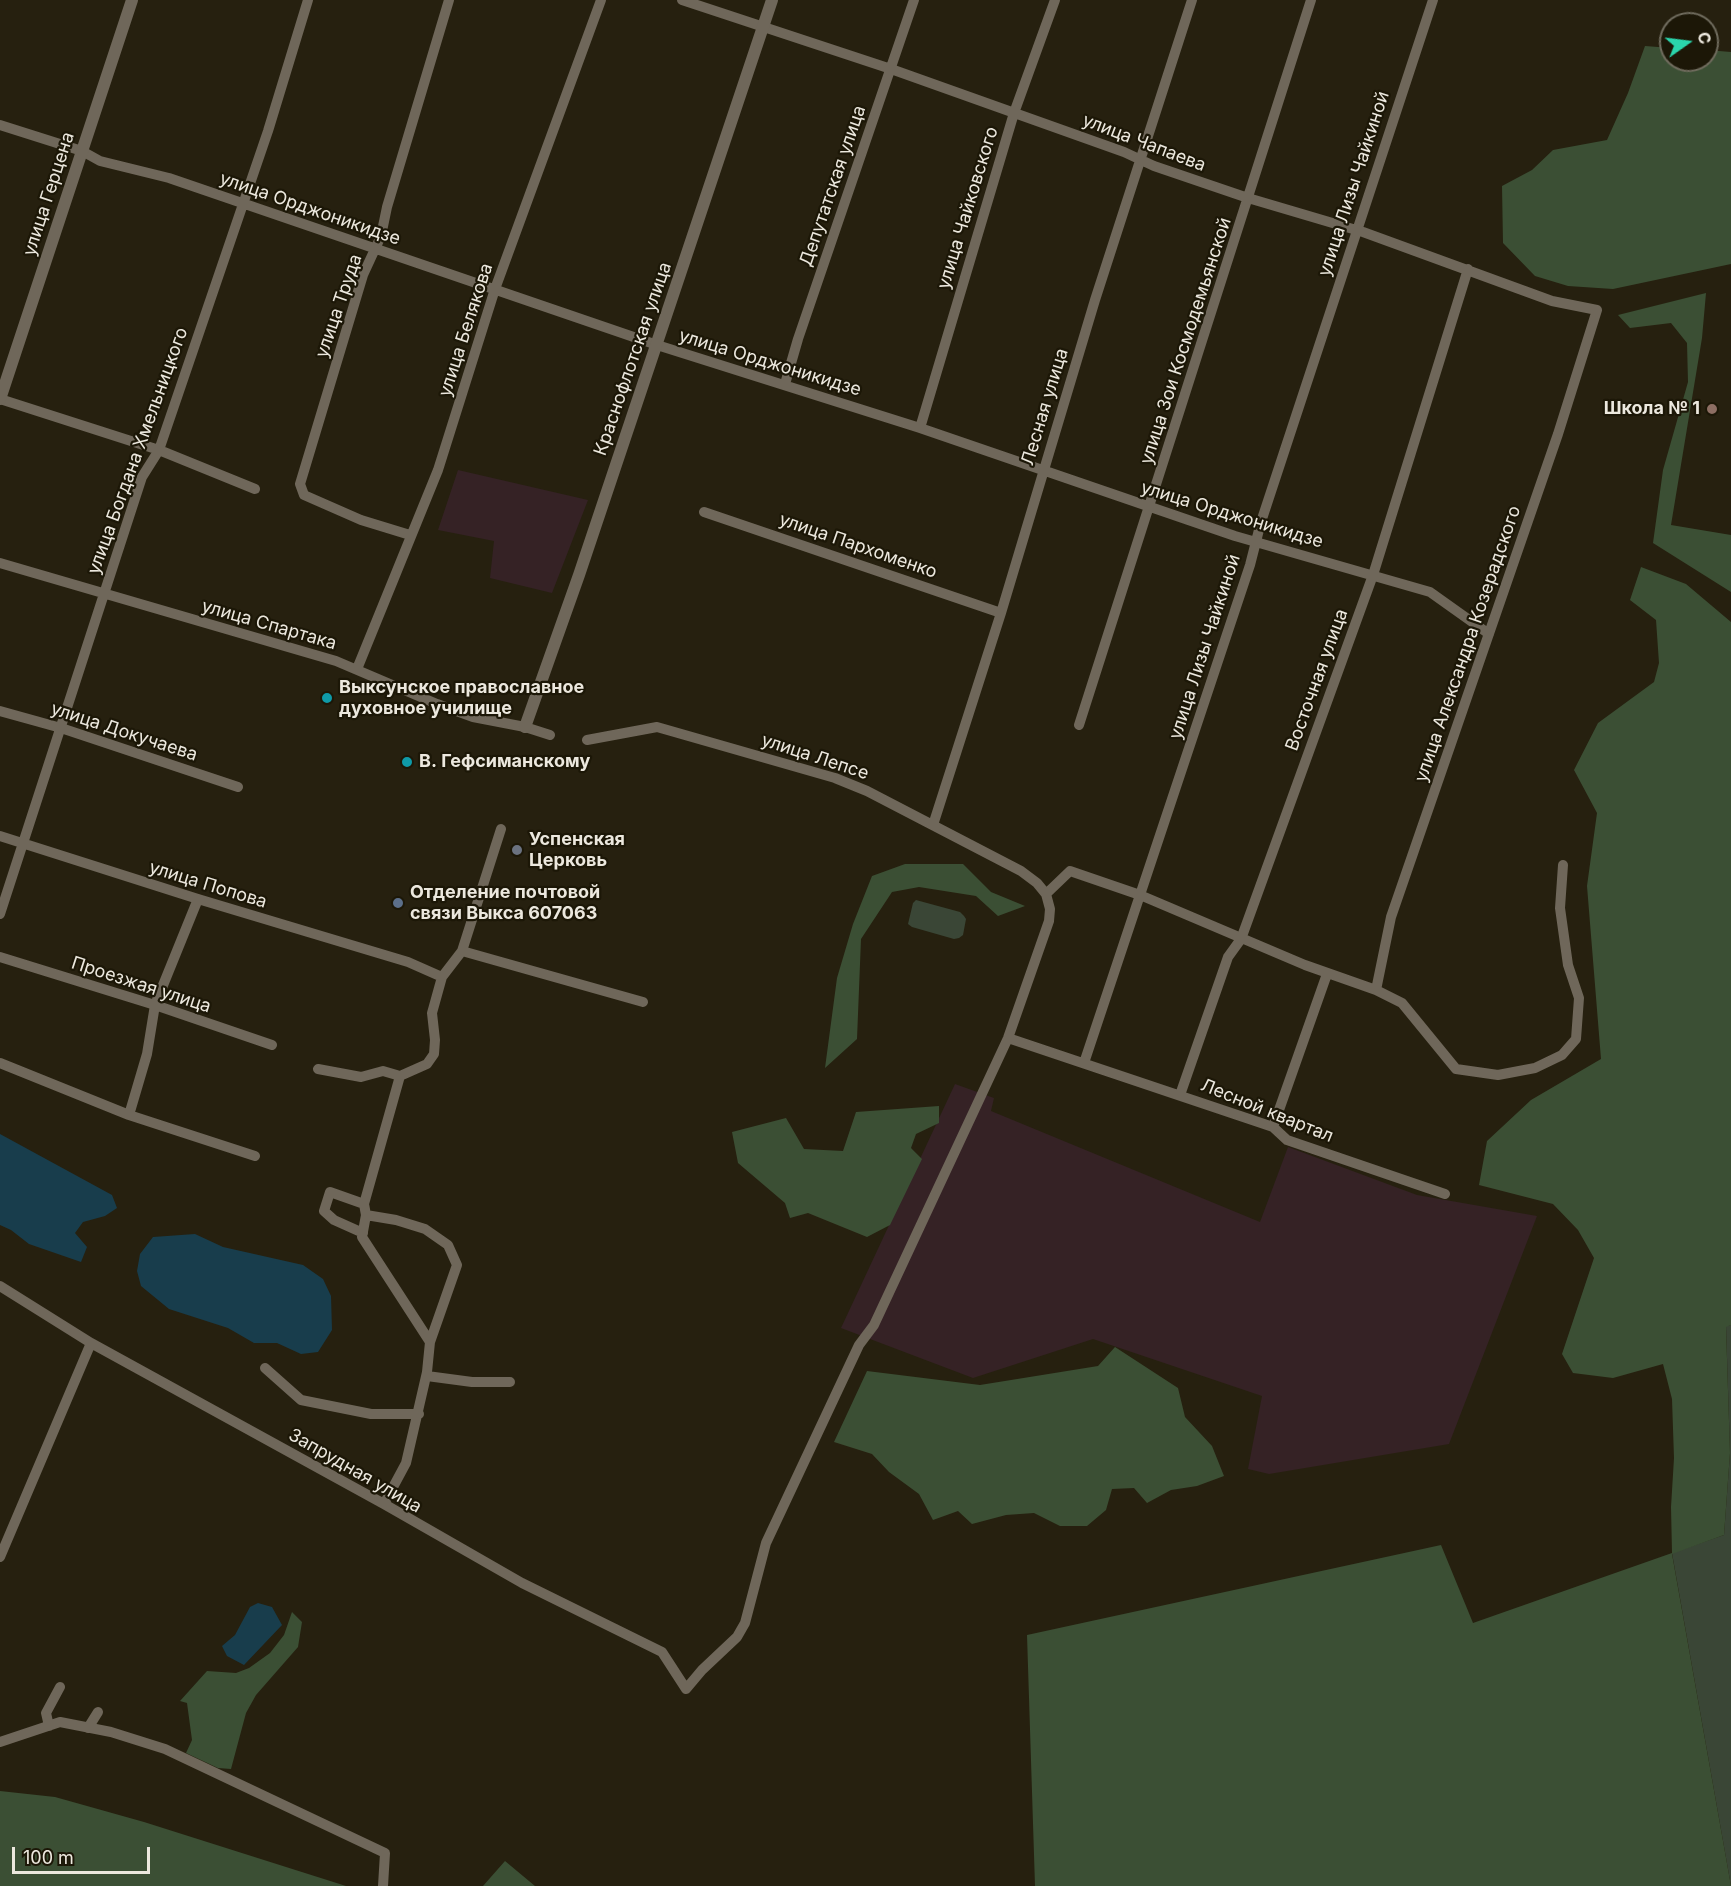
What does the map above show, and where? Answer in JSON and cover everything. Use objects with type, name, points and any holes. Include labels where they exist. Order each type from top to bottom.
[{"type":"street","name":"улица Герцена","points":[[0,399],[132,0]]},
{"type":"street","name":"улица Богдана Хмельницкого","points":[[0,914],[142,477],[159,450],[243,204],[309,0]]},
{"type":"street","name":"улица Труда","points":[[410,535],[361,520],[304,495],[300,484],[363,275],[381,236],[387,207],[449,0]]},
{"type":"street","name":"улица Белякова","points":[[357,669],[438,470],[495,289],[601,0]]},
{"type":"street","name":"улица Чапаева","points":[[681,0],[891,69],[1154,166],[1248,198],[1356,230],[1552,301],[1597,310]]},
{"type":"street","name":"Краснофлотская улица","points":[[525,727],[579,575],[772,0]]},
{"type":"street","name":"Депутатская улица","points":[[785,384],[798,339],[914,0]]},
{"type":"street","name":"улица Чайковского","points":[[920,428],[1014,113],[1055,0]]},
{"type":"street","name":"Лесная улица","points":[[933,825],[1001,613],[1095,300],[1192,0]]},
{"type":"street","name":"улица Зои Космодемьянской","points":[[1079,725],[1311,0]]},
{"type":"street","name":"улица Лизы Чайкиной","points":[[1084,1063],[1250,565],[1255,541],[1433,0]]},
{"type":"street","name":"улица Орджоникидзе","points":[[0,125],[82,151],[100,161],[169,178],[657,345],[920,428],[1150,507],[1255,541],[1430,592],[1489,634]]},
{"type":"street","name":"Восточная улица","points":[[1180,1095],[1228,957],[1242,939],[1373,575],[1468,269]]},
{"type":"street","name":"улица Александра Козерадского","points":[[1376,990],[1391,917],[1558,434],[1597,310]]},
{"type":"street","points":[[0,399],[159,450],[255,489]]},
{"type":"street","name":"улица Пархоменко","points":[[704,512],[1001,613]]},
{"type":"street","name":"улица Спартака","points":[[0,563],[357,669],[473,717],[525,727]]},
{"type":"street","name":"улица Докучаева","points":[[0,711],[62,728],[238,787]]},
{"type":"street","points":[[525,727],[550,735]]},
{"type":"street","name":"улица Лепсе","points":[[587,740],[657,727],[835,778],[867,790],[1021,871],[1046,894]]},
{"type":"street","points":[[318,1069],[361,1077],[383,1071],[400,1076],[427,1064],[434,1054],[432,1013],[442,977],[462,951],[501,829]]},
{"type":"street","name":"улица Попова","points":[[0,836],[408,962],[442,977]]},
{"type":"street","points":[[1008,1038],[1049,921],[1050,909],[1046,894],[1070,871],[1140,895],[1327,974],[1376,990],[1402,1003],[1456,1069],[1498,1075],[1535,1068],[1562,1055],[1576,1039],[1579,998],[1568,965],[1560,908],[1563,865]]},
{"type":"street","points":[[129,1115],[147,1054],[154,1005],[198,899]]},
{"type":"street","points":[[462,951],[643,1002]]},
{"type":"street","name":"Проезжая улица","points":[[0,957],[272,1045]]},
{"type":"street","points":[[1273,1127],[1327,974]]},
{"type":"street","name":"Лесной квартал","points":[[1008,1038],[1273,1127],[1287,1140],[1445,1194]]},
{"type":"street","name":"Запрудная улица","points":[[0,1286],[91,1343],[384,1504],[522,1583],[662,1652],[686,1689],[708,1663],[737,1637],[745,1623],[766,1543],[859,1345],[874,1325],[1008,1038]]},
{"type":"street","points":[[0,1063],[129,1115],[255,1156]]},
{"type":"street","points":[[400,1076],[365,1210],[362,1237],[430,1342]]},
{"type":"street","points":[[363,1233],[334,1220],[324,1211],[330,1192],[365,1210],[425,1229],[448,1245],[457,1265],[430,1342],[427,1376],[406,1463],[384,1504]]},
{"type":"street","points":[[0,1557],[91,1343]]},
{"type":"street","points":[[265,1368],[301,1400],[371,1414],[419,1414]]},
{"type":"street","points":[[427,1376],[472,1382],[510,1382]]},
{"type":"street","points":[[49,1726],[46,1713],[60,1687]]},
{"type":"street","points":[[88,1728],[98,1712]]},
{"type":"street","points":[[0,1742],[60,1722],[111,1732],[165,1749],[385,1852],[383,1886]]},
{"type":"shaded area","points":[[458,470],[588,500],[552,593],[490,578],[494,541],[438,530]]},
{"type":"shaded area","points":[[955,1084],[994,1098],[991,1111],[1260,1222],[1288,1147],[1417,1195],[1537,1216],[1449,1444],[1269,1474],[1248,1469],[1262,1396],[1093,1339],[973,1378],[841,1328]]},
{"type":"green space","points":[[1645,46],[1659,47],[1659,72],[1719,72],[1719,51],[1731,52],[1731,264],[1613,289],[1568,286],[1535,276],[1503,243],[1502,186],[1532,170],[1553,150],[1607,140],[1628,93]]},
{"type":"green space","points":[[1706,293],[1702,338],[1671,525],[1731,535],[1731,592],[1653,543],[1663,470],[1688,382],[1687,343],[1671,323],[1630,328],[1618,315]]},
{"type":"green space","points":[[1641,567],[1686,584],[1731,622],[1731,1325],[1726,1327],[1730,1453],[1724,1535],[1672,1554],[1731,1886],[1035,1886],[1027,1635],[1441,1545],[1473,1623],[1672,1553],[1671,1507],[1674,1458],[1672,1399],[1663,1364],[1613,1378],[1573,1373],[1562,1354],[1594,1258],[1578,1230],[1553,1204],[1479,1185],[1487,1141],[1531,1100],[1601,1059],[1587,886],[1597,813],[1574,770],[1598,723],[1654,682],[1659,663],[1656,620],[1630,600]]},
{"type":"green space","points":[[905,864],[963,864],[991,892],[1025,906],[998,916],[976,896],[919,887],[892,892],[861,939],[857,1039],[825,1068],[837,978],[853,924],[872,876]]},
{"type":"green space","points":[[916,900],[960,912],[966,919],[963,935],[954,939],[912,927],[908,924],[913,903]]},
{"type":"green space","points":[[939,1106],[939,1123],[916,1134],[911,1148],[922,1159],[890,1225],[867,1237],[808,1213],[790,1218],[785,1203],[738,1163],[732,1132],[786,1118],[804,1149],[843,1151],[856,1112]]},
{"type":"green space","points":[[1731,1325],[1731,1886],[1672,1553],[1724,1535],[1730,1453],[1726,1326]]},
{"type":"green space","points":[[1115,1347],[1178,1388],[1185,1417],[1212,1446],[1224,1476],[1197,1486],[1171,1490],[1147,1503],[1134,1488],[1112,1489],[1106,1510],[1087,1526],[1060,1526],[1034,1513],[1006,1515],[972,1524],[958,1511],[933,1520],[919,1494],[889,1472],[872,1454],[834,1442],[867,1371],[980,1385],[1098,1366]]},
{"type":"green space","points":[[292,1612],[302,1622],[298,1647],[256,1695],[246,1713],[231,1769],[218,1768],[186,1753],[192,1740],[187,1703],[180,1701],[207,1671],[236,1673],[249,1668],[270,1653],[284,1635]]},
{"type":"green space","points":[[0,1791],[55,1797],[144,1822],[346,1886],[0,1886]]},
{"type":"green space","points":[[505,1861],[535,1886],[483,1886]]},
{"type":"water","points":[[0,1134],[112,1195],[117,1208],[105,1216],[83,1222],[75,1233],[87,1247],[81,1262],[29,1244],[11,1230],[0,1225]]},
{"type":"water","points":[[195,1234],[223,1247],[303,1265],[323,1279],[331,1296],[332,1330],[318,1352],[301,1354],[277,1343],[254,1343],[228,1328],[169,1309],[141,1286],[137,1271],[140,1254],[153,1237]]},
{"type":"water","points":[[258,1603],[272,1607],[282,1625],[244,1665],[227,1656],[222,1646],[235,1635],[250,1607]]},
{"type":"place","name":"Школа № 1","points":[[1712,409]]},
{"type":"place","name":"Выксунское православное духовное училище","points":[[327,698]]},
{"type":"place","name":"В. Гефсиманскому","points":[[407,762]]},
{"type":"place","name":"Успенская Церковь","points":[[517,850]]},
{"type":"place","name":"Отделение почтовой связи Выкса 607063","points":[[398,903]]}]
